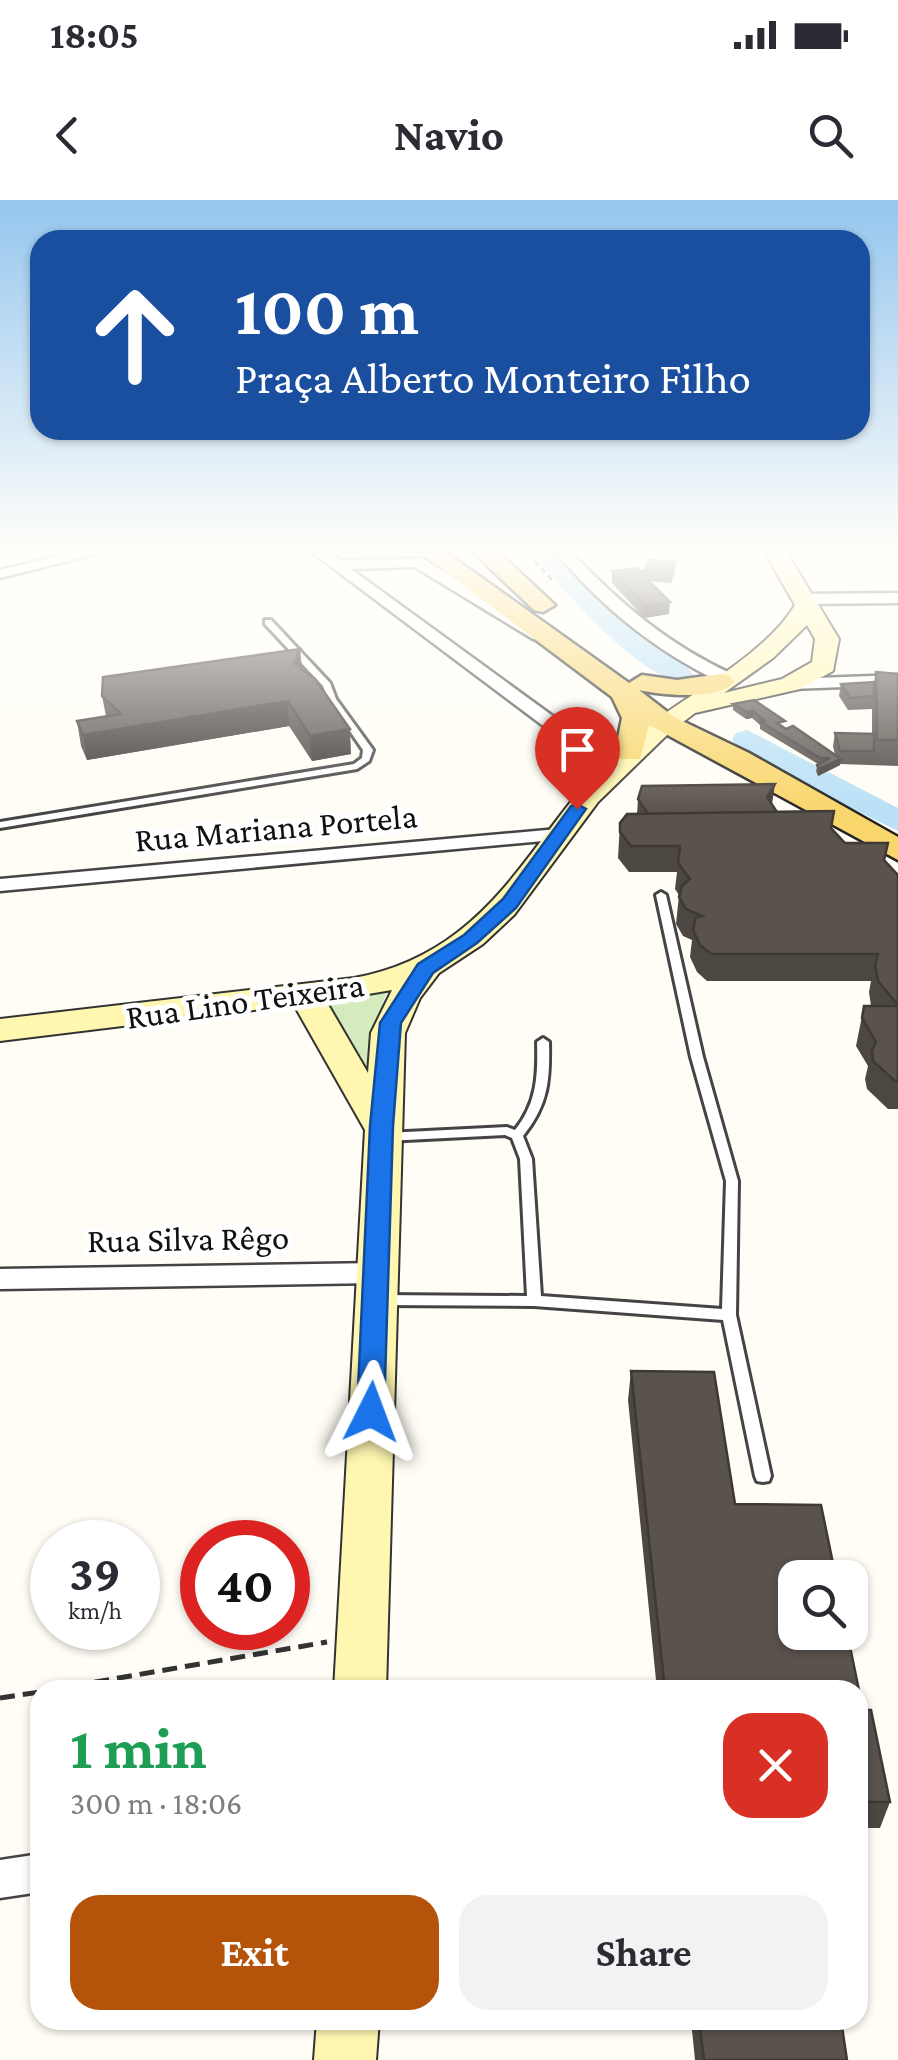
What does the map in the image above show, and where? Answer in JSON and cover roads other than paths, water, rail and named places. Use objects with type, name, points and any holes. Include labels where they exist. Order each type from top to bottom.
[{"type":"main road","points":[[555,640],[632,687],[677,688],[723,680]]},
{"type":"main road","points":[[580,640],[672,718],[898,850]]},
{"type":"main road","points":[[622,761],[636,718],[632,687]]},
{"type":"street","points":[[445,640],[622,761]]},
{"type":"street","points":[[549,640],[565,647]]},
{"type":"street","points":[[655,640],[723,680]]},
{"type":"street","name":"Rua Lino Teixeira","points":[[0,1030],[305,994],[392,981],[425,969],[496,918],[522,889],[558,835],[622,761],[672,718],[780,640]]},
{"type":"street","points":[[812,640],[829,651]]},
{"type":"street","points":[[672,718],[790,684],[824,666],[829,651],[826,640]]},
{"type":"street","points":[[753,659],[752,667],[762,678],[790,684],[898,680]]},
{"type":"street","name":"Rua Mariana Portela","points":[[0,885],[558,835]]},
{"type":"street","points":[[360,1680],[382,1132],[391,1023],[425,969]]},
{"type":"street","points":[[305,994],[382,1132]]},
{"type":"street","name":"Rua Silva Rêgo","points":[[0,1280],[376,1287]]},
{"type":"street","points":[[0,1879],[30,1874]]},
{"type":"street","points":[[345,2060],[347,2030]]},
{"type":"lane","points":[[0,825],[356,766],[366,758],[368,750],[332,699],[327,685],[285,640]]},
{"type":"lane","points":[[662,895],[697,1057],[732,1181],[730,1315],[763,1476]]},
{"type":"lane","points":[[517,1136],[535,1115],[544,1082],[543,1042]]},
{"type":"lane","points":[[382,1132],[506,1131],[517,1136],[526,1159],[534,1302]]},
{"type":"lane","points":[[376,1287],[730,1315]]},
{"type":"waterway","points":[[632,640],[679,675]]},
{"type":"waterway","points":[[747,739],[898,821]]}]
